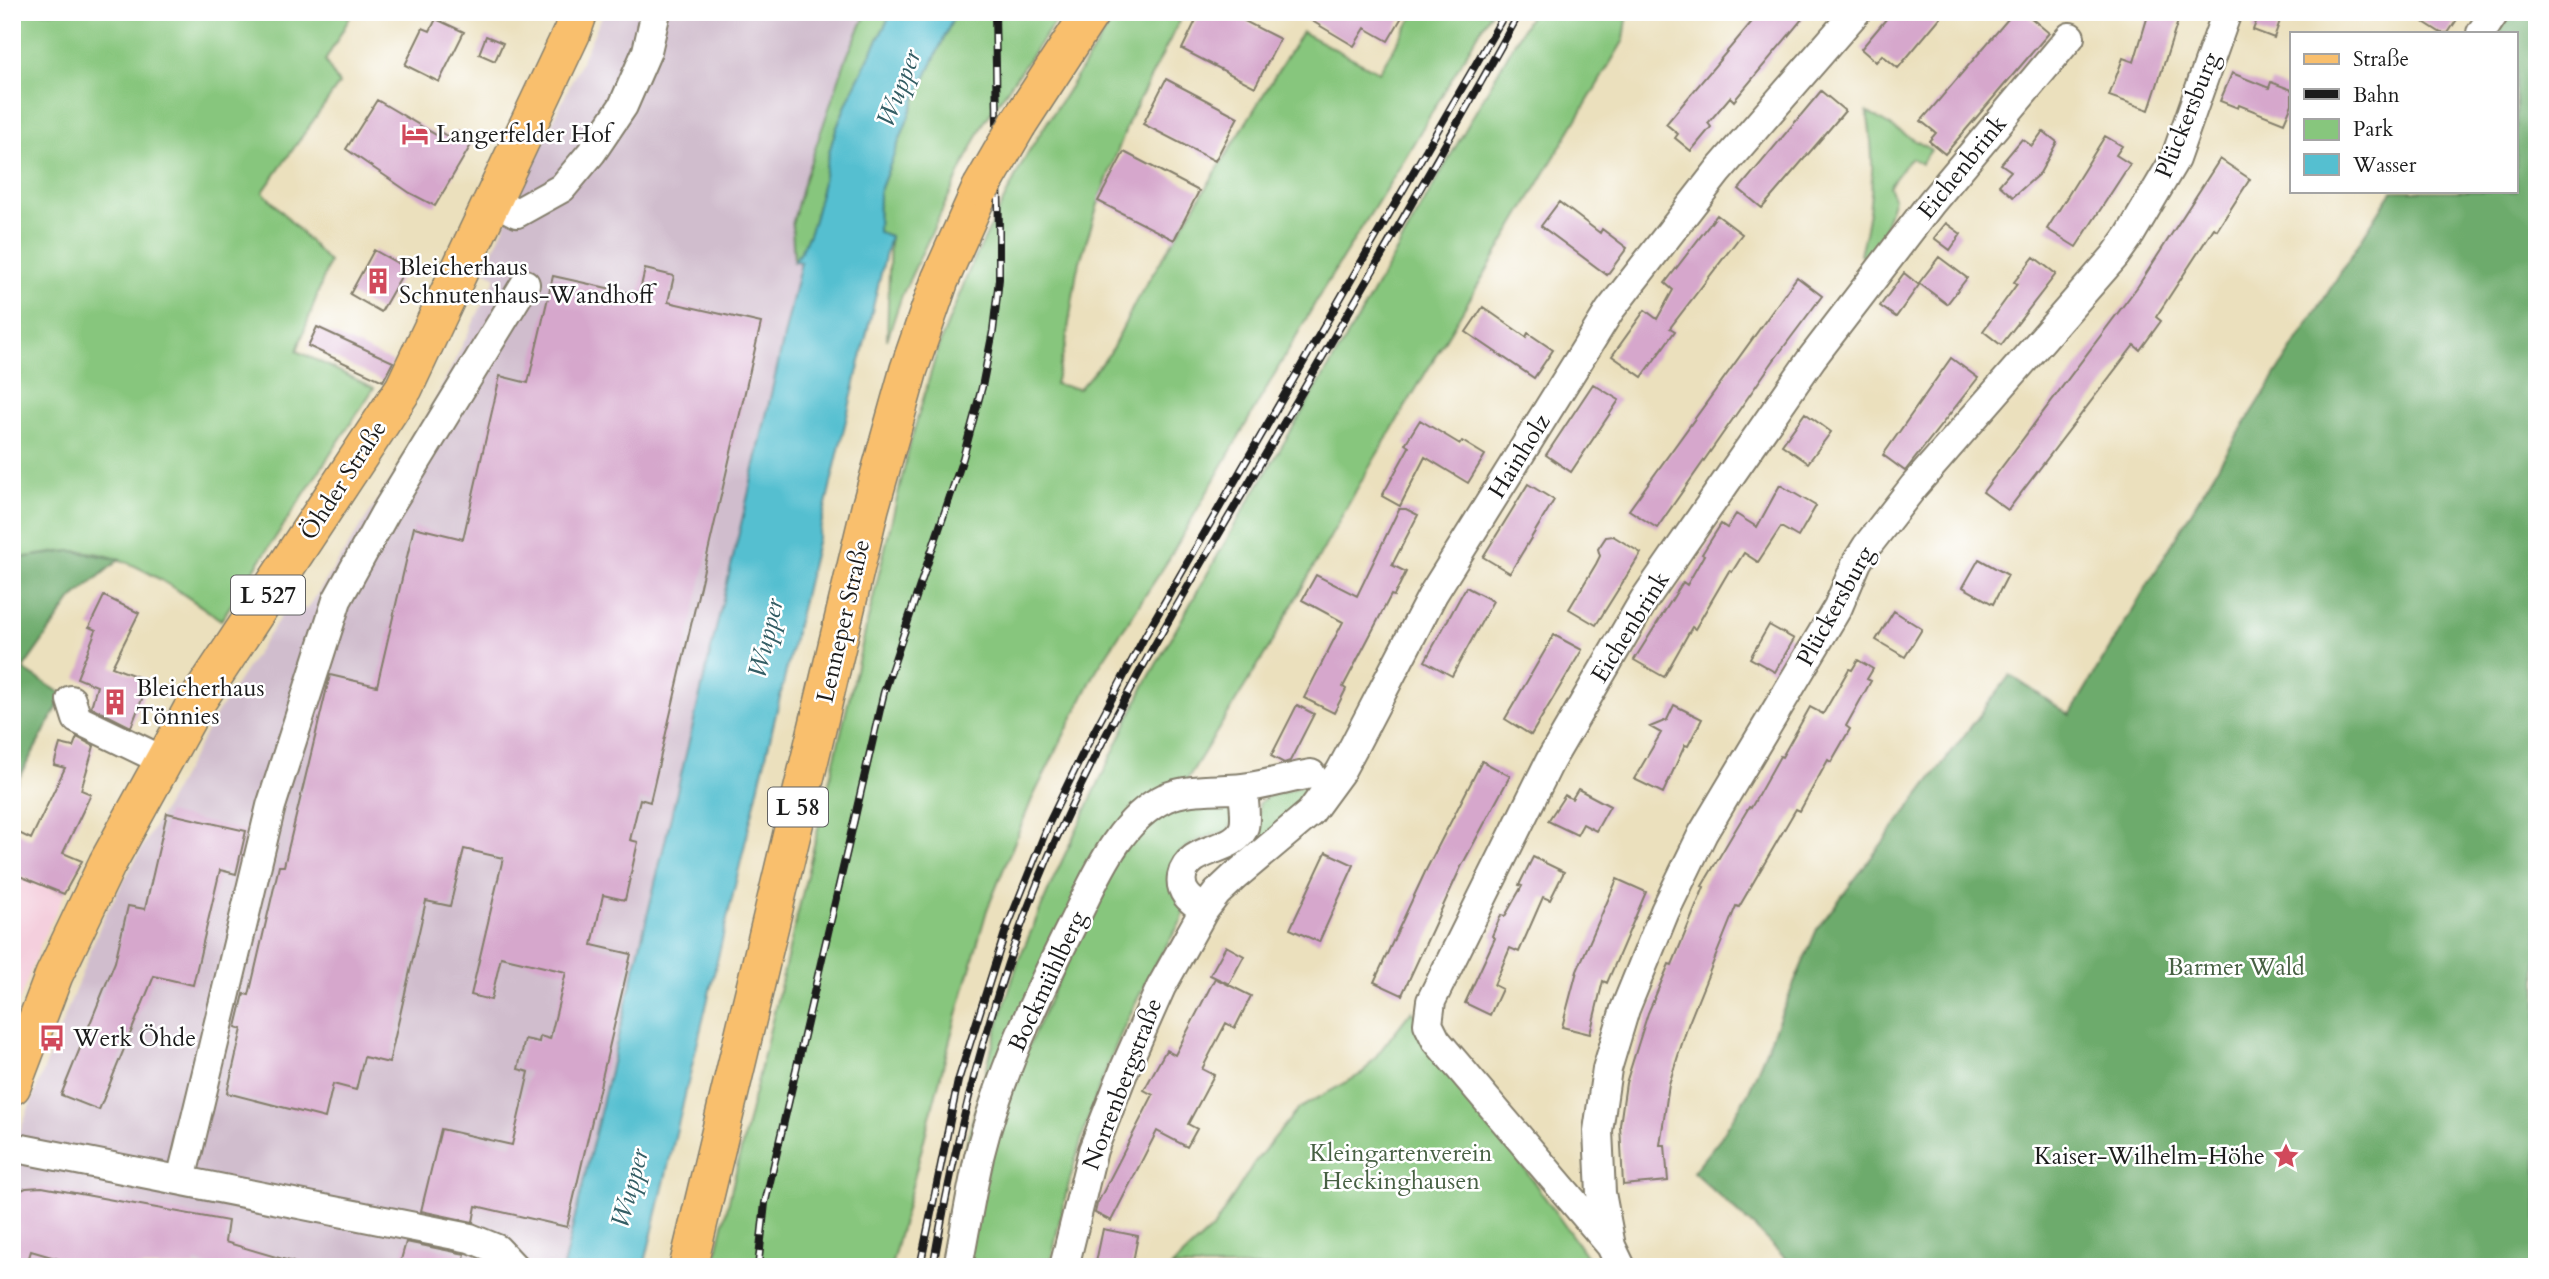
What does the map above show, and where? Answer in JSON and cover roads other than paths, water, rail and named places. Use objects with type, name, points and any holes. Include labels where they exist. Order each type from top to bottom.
[{"type":"main road","name":"Öhder Straße","points":[[12,1086],[54,975],[107,864],[194,706],[404,388],[579,12]]},
{"type":"main road","name":"Lenneper Straße","points":[[688,1267],[870,508],[909,369],[940,280],[981,188],[1018,124],[1091,12]]},
{"type":"street","points":[[492,200],[517,213],[562,188],[592,152],[623,106],[647,51],[656,12]]},
{"type":"street","name":"Hainholz","points":[[1204,910],[1234,877],[1310,813],[1354,746],[1433,594],[1611,310],[1718,171],[1856,12]]},
{"type":"street","name":"Plückersburg","points":[[1616,1256],[1601,1193],[1598,1131],[1607,1069],[1625,1009],[1665,911],[1703,833],[1838,607],[1857,562],[1867,546],[1914,486],[2115,256],[2130,235],[2175,159],[2227,12]]},
{"type":"street","points":[[2482,32],[2495,12]]},
{"type":"street","name":"Eichenbrink","points":[[1616,1256],[1436,1040],[1428,1024],[1431,1001],[1550,761],[1644,600],[1821,347],[1931,203],[2070,37]]},
{"type":"street","points":[[181,1181],[271,806],[337,600],[385,513],[524,285]]},
{"type":"street","points":[[71,699],[77,719],[164,761]]},
{"type":"street","name":"Bockmühlberg","points":[[958,1267],[979,1156],[1011,1056],[1051,967],[1107,857],[1147,809],[1165,799],[1185,791],[1243,788],[1311,774]]},
{"type":"street","points":[[1204,910],[1189,900],[1183,890],[1181,881],[1184,867],[1190,860],[1229,842],[1244,827],[1243,788]]},
{"type":"street","name":"Norrenbergstraße","points":[[1064,1267],[1093,1150],[1125,1068],[1161,987],[1204,910]]},
{"type":"street","points":[[12,1147],[470,1238],[497,1249],[514,1267]]},
{"type":"water","name":"Wupper","points":[[892,12],[956,12],[916,98],[879,193],[878,232],[890,236],[644,1267],[563,1267],[749,491],[801,262],[794,261],[809,234],[839,122]]},
{"type":"railway","points":[[758,1267],[765,1203],[884,692],[963,458],[982,387],[993,331],[999,279],[995,12]]},
{"type":"railway","points":[[920,1267],[958,1081],[1005,933],[1049,823],[1145,636],[1506,12]]},
{"type":"railway","points":[[933,1267],[975,1072],[1020,929],[1059,832],[1106,734],[1158,639],[1417,195],[1520,12]]},
{"type":"place","name":"Langerfelder Hof","points":[[415,134]]},
{"type":"place","name":"Bleicherhaus Schnutenhaus-Wandhoff","points":[[378,281]]},
{"type":"place","name":"Bleicherhaus Tönnies","points":[[115,702]]},
{"type":"place","name":"Werk Öhde","points":[[52,1038]]},
{"type":"place","name":"Kaiser-Wilhelm-Höhe","points":[[2286,1156]]},
{"type":"park label","name":"Barmer Wald","points":[[2236,967]]},
{"type":"park label","name":"Kleingartenverein Heckinghausen","points":[[1401,1167]]}]
